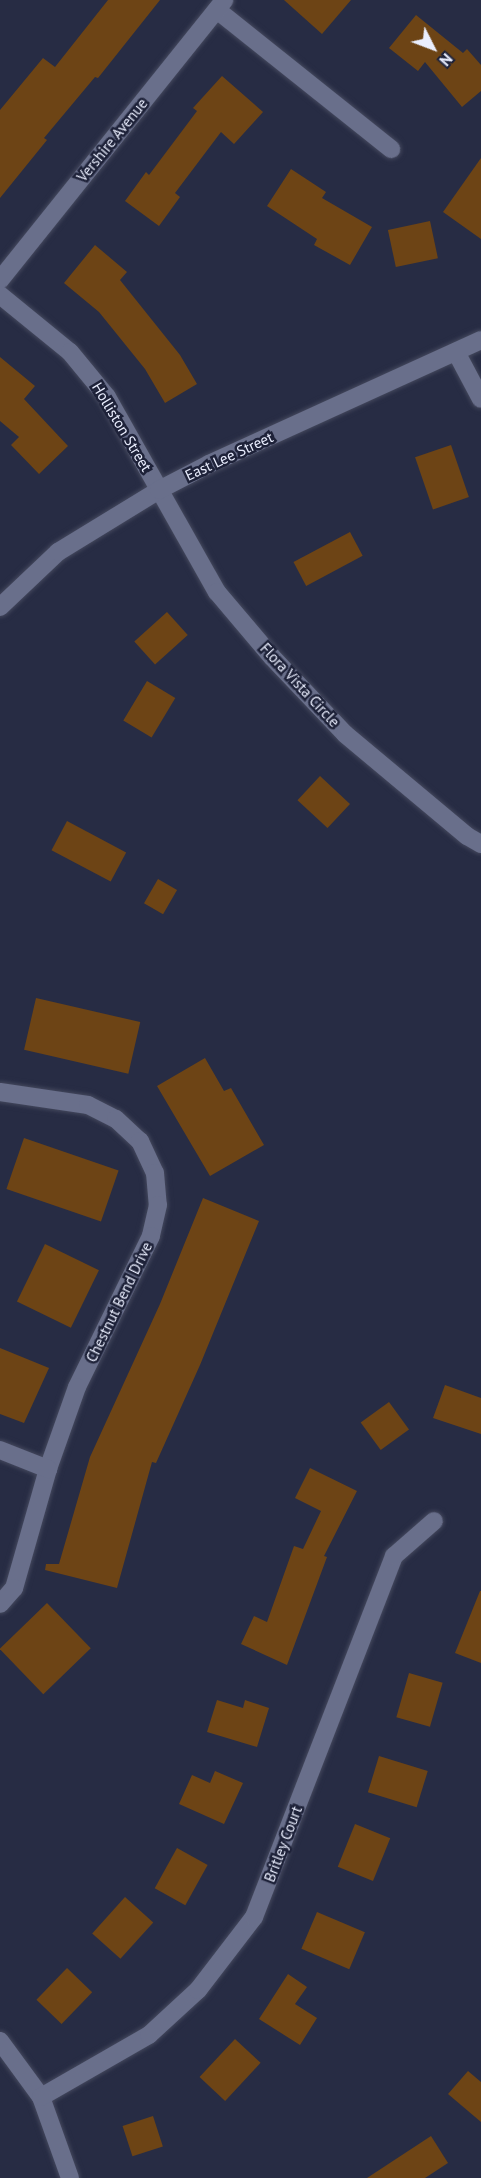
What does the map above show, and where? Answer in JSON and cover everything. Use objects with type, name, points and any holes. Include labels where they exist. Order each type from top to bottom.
[{"type":"street","points":[[220,5],[391,149]]},
{"type":"street","name":"Vershire Avenue","points":[[0,280],[220,5]]},
{"type":"street","name":"Holliston Street","points":[[0,296],[70,352],[87,372],[107,398],[159,490]]},
{"type":"street","name":"East Lee Street","points":[[0,607],[58,552],[159,490],[209,464],[481,340]]},
{"type":"street","points":[[456,352],[481,399]]},
{"type":"street","name":"Flora Vista Circle","points":[[159,490],[217,592],[272,657],[345,734],[458,829],[481,844]]},
{"type":"street","name":"Chestnut Bend Drive","points":[[0,1092],[88,1105],[116,1119],[140,1141],[155,1173],[158,1205],[151,1236],[77,1387],[48,1469],[14,1588],[0,1604]]},
{"type":"street","points":[[0,1450],[48,1469]]},
{"type":"street","name":"Britley Court","points":[[41,2097],[149,2035],[198,1990],[254,1917],[394,1556],[434,1521]]},
{"type":"street","points":[[0,2041],[41,2097],[70,2178]]},
{"type":"building","points":[[108,0],[160,0],[98,78],[95,77],[44,138],[47,140],[0,198],[0,110],[43,58],[55,67]]},
{"type":"building","points":[[284,0],[351,0],[322,34]]},
{"type":"building","points":[[416,15],[463,53],[467,49],[481,65],[481,91],[462,107],[425,62],[418,71],[389,48]]},
{"type":"building","points":[[222,76],[263,112],[234,144],[221,132],[175,193],[180,197],[159,226],[125,201],[146,172],[149,175],[197,111],[193,108]]},
{"type":"building","points":[[481,158],[481,239],[443,212]]},
{"type":"building","points":[[291,169],[326,192],[322,198],[372,227],[350,265],[314,245],[317,239],[267,206]]},
{"type":"building","points":[[430,221],[438,258],[396,267],[388,230]]},
{"type":"building","points":[[95,245],[127,272],[120,280],[180,355],[197,384],[165,403],[145,369],[99,312],[64,283]]},
{"type":"building","points":[[0,357],[35,386],[24,399],[68,446],[39,474],[11,445],[19,437],[0,421]]},
{"type":"building","points":[[451,445],[469,497],[433,509],[415,457]]},
{"type":"building","points":[[350,532],[363,556],[306,586],[293,562]]},
{"type":"building","points":[[167,612],[188,635],[155,664],[134,641]]},
{"type":"building","points":[[147,681],[175,698],[152,737],[123,720]]},
{"type":"building","points":[[320,776],[350,804],[327,828],[297,800]]},
{"type":"building","points":[[67,821],[126,852],[111,882],[52,850]]},
{"type":"building","points":[[158,879],[177,890],[163,914],[144,903]]},
{"type":"building","points":[[36,998],[140,1022],[128,1074],[24,1050]]},
{"type":"building","points":[[205,1058],[224,1091],[231,1088],[264,1145],[210,1176],[157,1086]]},
{"type":"building","points":[[24,1138],[119,1171],[101,1222],[6,1189]]},
{"type":"building","points":[[203,1198],[259,1221],[200,1365],[156,1463],[152,1462],[117,1588],[45,1570],[46,1564],[59,1564],[90,1457],[160,1304]]},
{"type":"building","points":[[45,1244],[99,1270],[71,1328],[17,1302]]},
{"type":"building","points":[[0,1348],[49,1368],[24,1423],[0,1414]]},
{"type":"building","points":[[445,1385],[481,1398],[481,1434],[433,1418]]},
{"type":"building","points":[[389,1402],[409,1430],[381,1450],[361,1423]]},
{"type":"building","points":[[310,1468],[357,1491],[324,1556],[327,1557],[287,1665],[241,1644],[254,1616],[267,1622],[294,1546],[303,1549],[321,1511],[295,1498]]},
{"type":"building","points":[[481,1591],[481,1663],[455,1653]]},
{"type":"building","points":[[47,1603],[91,1648],[43,1694],[0,1648]]},
{"type":"building","points":[[409,1673],[443,1683],[430,1727],[396,1717]]},
{"type":"building","points":[[217,1700],[243,1708],[245,1700],[269,1708],[257,1747],[207,1732]]},
{"type":"building","points":[[379,1756],[428,1771],[417,1807],[368,1792]]},
{"type":"building","points":[[215,1771],[243,1783],[224,1824],[179,1804],[192,1775],[210,1783]]},
{"type":"building","points":[[355,1824],[390,1838],[373,1881],[338,1867]]},
{"type":"building","points":[[177,1848],[208,1865],[185,1905],[155,1888]]},
{"type":"building","points":[[125,1897],[153,1922],[120,1959],[92,1933]]},
{"type":"building","points":[[317,1912],[365,1932],[349,1969],[301,1949]]},
{"type":"building","points":[[67,1968],[92,1992],[62,2024],[36,2000]]},
{"type":"building","points":[[288,1974],[307,1987],[295,2004],[317,2018],[300,2045],[259,2019]]},
{"type":"building","points":[[235,2039],[261,2063],[225,2101],[200,2077]]},
{"type":"building","points":[[468,2071],[481,2082],[481,2122],[448,2094]]},
{"type":"building","points":[[153,2116],[163,2146],[132,2156],[123,2126]]},
{"type":"building","points":[[431,2136],[448,2163],[425,2178],[367,2178]]}]
